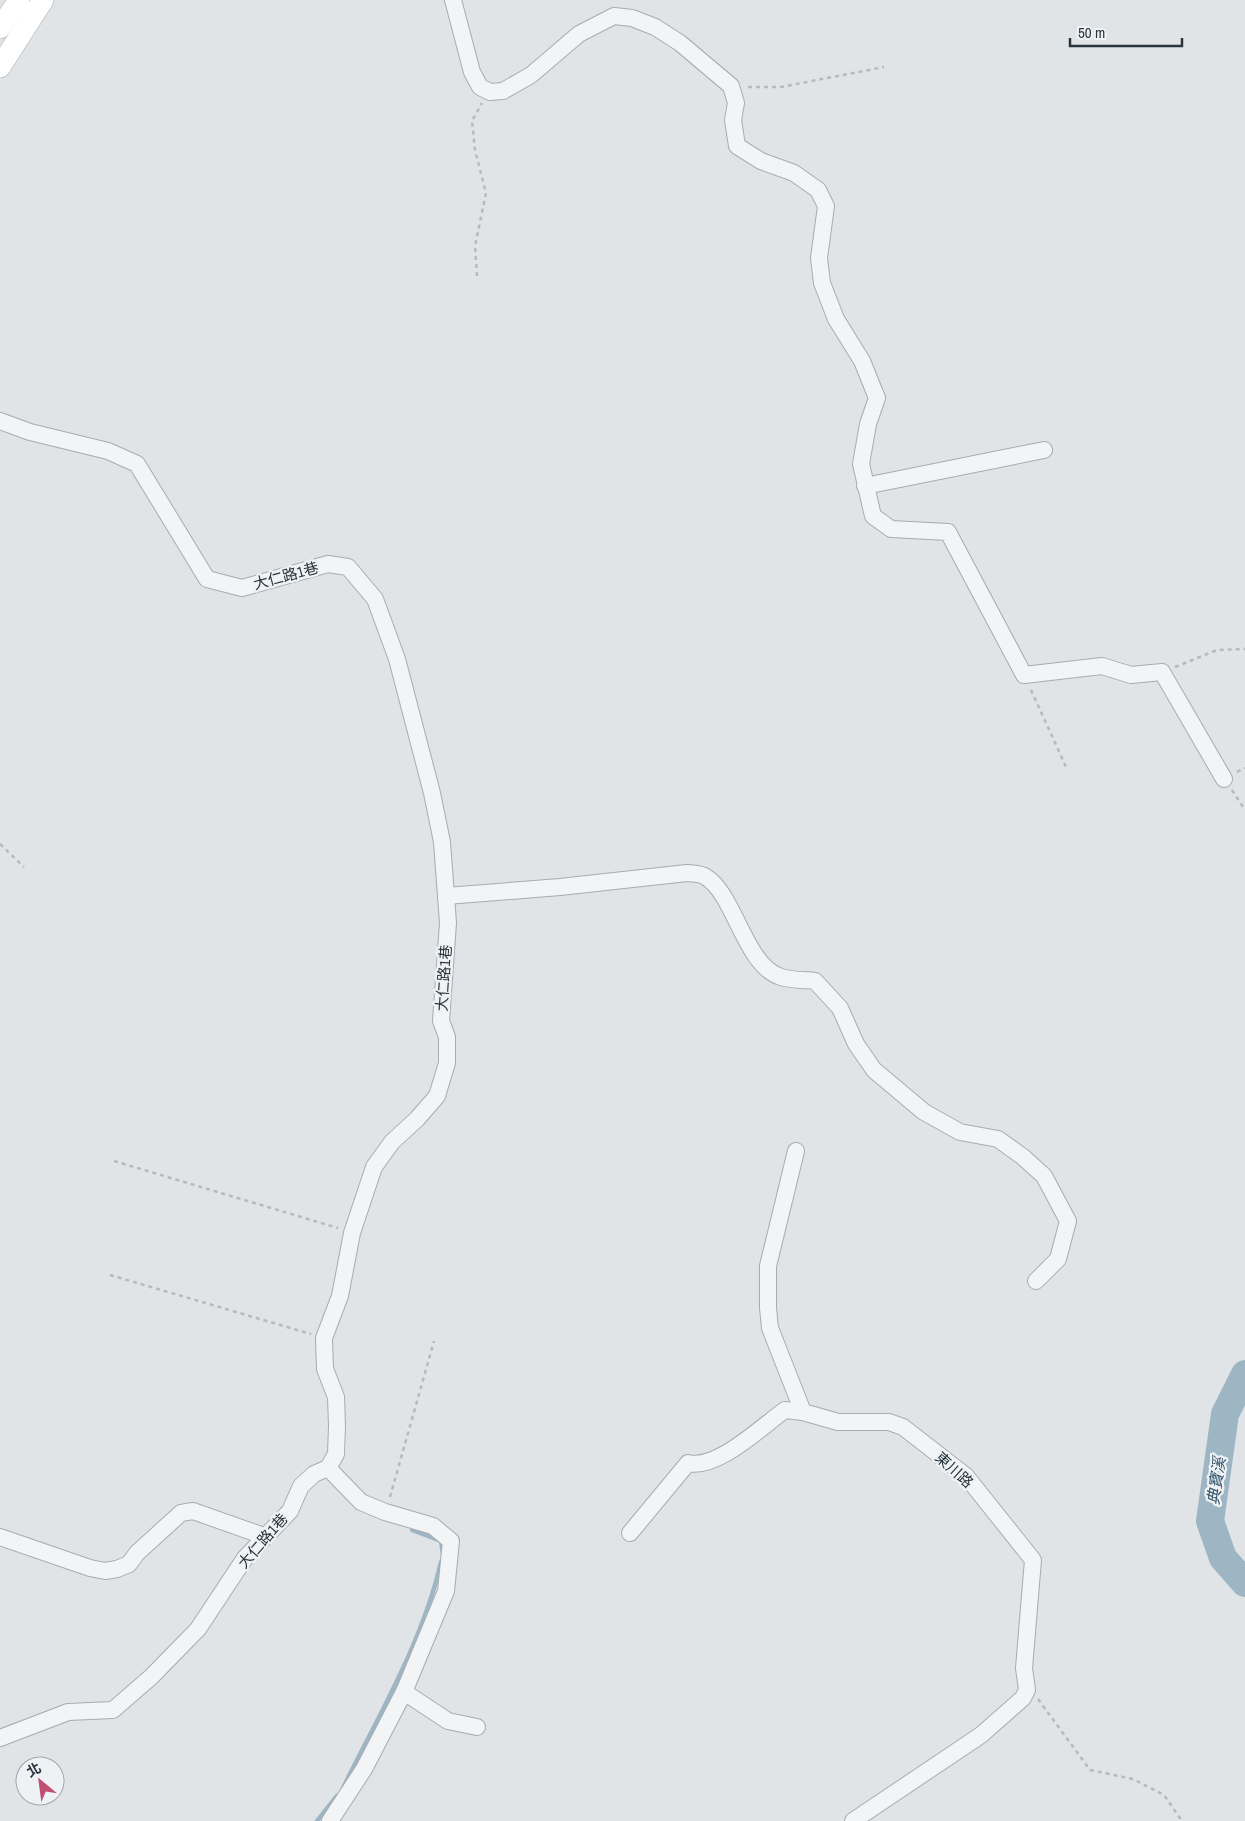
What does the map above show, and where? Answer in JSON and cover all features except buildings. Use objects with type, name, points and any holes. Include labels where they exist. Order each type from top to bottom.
[{"type":"main road","points":[[0,28],[19,0]]},
{"type":"main road","points":[[0,67],[43,0]]},
{"type":"lane","points":[[453,0],[472,72],[480,87],[490,92],[503,91],[531,75],[579,34],[614,16],[632,18],[655,27],[680,43],[731,86],[736,103],[733,120],[737,146],[761,160],[802,179],[818,190],[826,206],[819,258],[822,283],[836,319],[862,361],[877,398],[868,424],[861,464],[873,516],[891,529],[948,532],[1024,675],[1102,666],[1131,675],[1162,672],[1224,778]]},
{"type":"lane","name":"大仁路1巷","points":[[0,421],[30,432],[108,451],[137,464],[207,579],[242,588],[328,564],[348,567],[353,572],[375,599],[397,659],[434,803],[442,842],[448,923],[441,1021],[447,1037],[447,1063],[437,1096],[417,1119],[392,1142],[374,1168],[352,1233],[340,1296],[324,1338],[325,1369],[336,1397],[336,1454],[328,1468],[314,1474],[301,1486],[290,1511],[245,1558],[198,1629],[151,1677],[113,1710],[68,1712],[0,1738]]},
{"type":"lane","points":[[865,486],[1044,450]]},
{"type":"lane","points":[[446,896],[560,887],[687,873],[706,877],[718,888],[733,918],[763,966],[780,977],[815,981],[840,1008],[856,1044],[874,1070],[924,1112],[960,1132],[998,1139],[1023,1157],[1044,1176],[1068,1221],[1058,1259],[1036,1281]]},
{"type":"lane","points":[[630,1533],[688,1463],[695,1465],[721,1458],[785,1410],[804,1412],[770,1328],[768,1308],[768,1266],[796,1151]]},
{"type":"lane","name":"東川路","points":[[804,1412],[838,1422],[889,1422],[903,1428],[966,1476],[1033,1560],[1024,1668],[1027,1690],[1023,1698],[1016,1707],[981,1735],[853,1821]]},
{"type":"lane","points":[[328,1468],[361,1502],[385,1512],[433,1526],[451,1541],[446,1591],[404,1692],[364,1769],[330,1821]]},
{"type":"lane","points":[[0,1537],[90,1568],[105,1571],[129,1564],[137,1553],[181,1513],[193,1511],[264,1536]]},
{"type":"lane","points":[[404,1692],[448,1721],[477,1727]]},
{"type":"path","points":[[731,86],[781,87],[884,67]]},
{"type":"path","points":[[477,276],[475,246],[486,193],[475,150],[472,121],[490,92]]},
{"type":"path","points":[[1162,672],[1216,650],[1245,649]]},
{"type":"path","points":[[1024,675],[1067,769]]},
{"type":"path","points":[[1224,778],[1245,810]]},
{"type":"path","points":[[0,844],[24,866]]},
{"type":"path","points":[[114,1162],[352,1233]]},
{"type":"path","points":[[110,1275],[324,1338]]},
{"type":"path","points":[[385,1512],[434,1341]]},
{"type":"path","points":[[1026,1682],[1090,1770],[1133,1779],[1164,1795],[1182,1821]]},
{"type":"waterway","name":"典寶溪","points":[[1245,1374],[1225,1414],[1210,1521],[1223,1558],[1245,1583]]},
{"type":"waterway","points":[[412,1530],[441,1541],[443,1554]]},
{"type":"waterway","points":[[343,1788],[412,1649],[433,1591],[441,1562]]},
{"type":"waterway","points":[[317,1821],[337,1796]]}]
